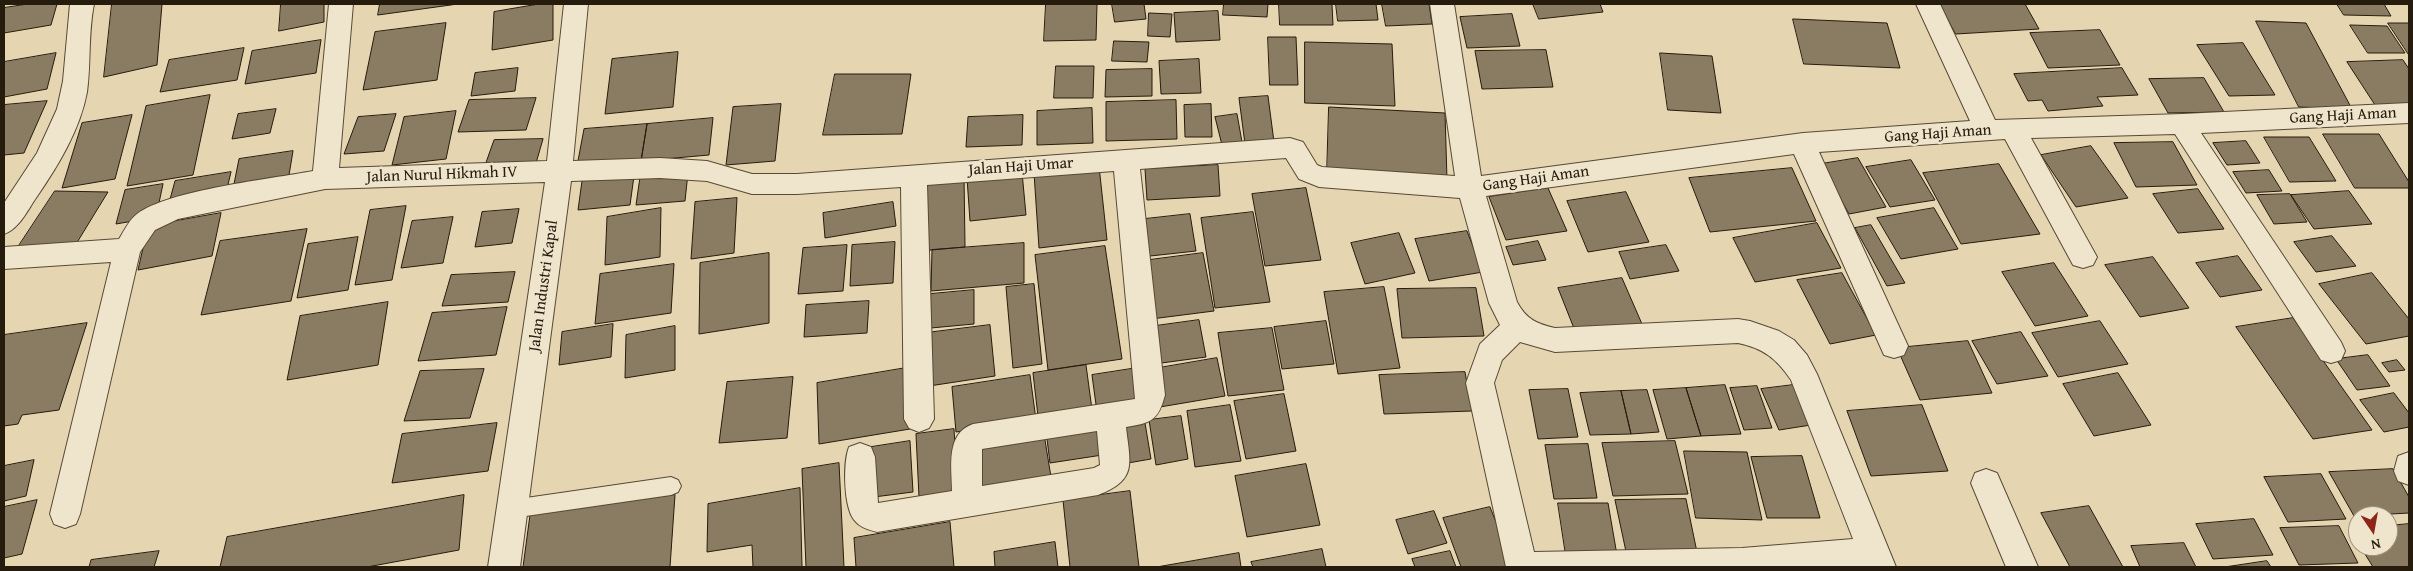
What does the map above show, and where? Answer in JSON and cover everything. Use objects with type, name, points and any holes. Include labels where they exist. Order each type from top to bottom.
[{"type":"street","points":[[4,223],[25,194],[68,114],[74,92],[79,18],[82,4]]},
{"type":"street","points":[[326,179],[341,4]]},
{"type":"street","name":"Jalan Industri Kapal","points":[[504,567],[559,172],[576,4]]},
{"type":"street","points":[[1442,4],[1470,188],[1508,316],[1517,327],[1532,336],[1555,340],[1738,331],[1759,334],[1774,341],[1791,355],[1803,374],[1877,560],[1522,567],[1480,383],[1490,352],[1517,327]]},
{"type":"street","points":[[1928,4],[1986,130]]},
{"type":"street","name":"Gang Haji Aman","points":[[1470,188],[1803,142],[1986,130],[2182,124],[2409,113]]},
{"type":"street","points":[[2182,124],[2331,351]]},
{"type":"street","points":[[2013,130],[2083,257]]},
{"type":"street","points":[[1803,142],[1811,166],[1894,346]]},
{"type":"street","name":"Jalan Haji Umar","points":[[559,172],[628,168],[685,168],[752,184],[798,184],[1290,148],[1294,149],[1308,172],[1320,177],[1470,188]]},
{"type":"street","points":[[967,504],[966,445],[973,437],[1143,411],[1148,406],[1151,395],[1126,160]]},
{"type":"street","name":"Jalan Nurul Hikmah IV","points":[[65,514],[127,250],[137,232],[146,222],[172,210],[222,198],[326,179],[559,172]]},
{"type":"street","points":[[914,175],[919,419]]},
{"type":"street","points":[[4,258],[127,250]]},
{"type":"street","points":[[860,458],[863,508],[868,514],[877,518],[967,504],[1098,481],[1111,474],[1115,466],[1110,416]]},
{"type":"street","points":[[2409,466],[2409,471]]},
{"type":"street","points":[[1986,483],[2022,567]]},
{"type":"lane","points":[[512,509],[671,486]]},
{"type":"building","points":[[28,4],[57,4],[51,25],[4,33],[4,8]]},
{"type":"building","points":[[112,4],[162,4],[157,65],[104,77]]},
{"type":"building","points":[[281,4],[324,4],[324,22],[279,31]]},
{"type":"building","points":[[380,4],[458,4],[378,15]]},
{"type":"building","points":[[539,4],[553,4],[553,40],[492,50],[494,12]]},
{"type":"building","points":[[1046,4],[1097,4],[1096,40],[1044,41]]},
{"type":"building","points":[[1112,4],[1144,4],[1146,19],[1115,22]]},
{"type":"building","points":[[1224,4],[1268,4],[1267,17],[1223,15]]},
{"type":"building","points":[[1279,4],[1332,4],[1333,25],[1280,25]]},
{"type":"building","points":[[1336,4],[1376,4],[1378,20],[1338,21]]},
{"type":"building","points":[[1382,4],[1429,4],[1432,24],[1386,26]]},
{"type":"building","points":[[1533,4],[1600,4],[1603,12],[1539,19]]},
{"type":"building","points":[[1940,4],[2025,4],[2039,29],[1956,34]]},
{"type":"building","points":[[2337,4],[2384,4],[2391,16],[2344,15]]},
{"type":"building","points":[[1218,11],[1220,40],[1176,42],[1174,13]]},
{"type":"building","points":[[1149,13],[1172,14],[1170,37],[1148,36]]},
{"type":"building","points":[[1512,14],[1520,46],[1467,48],[1460,17]]},
{"type":"building","points":[[1793,19],[1887,23],[1900,68],[1804,64]]},
{"type":"building","points":[[2256,21],[2306,23],[2352,109],[2299,107]]},
{"type":"building","points":[[446,23],[437,80],[363,90],[375,32]]},
{"type":"building","points":[[2388,23],[2409,23],[2409,55]]},
{"type":"building","points":[[2350,25],[2387,26],[2405,53],[2368,53]]},
{"type":"building","points":[[2100,30],[2120,65],[2048,68],[2030,33]]},
{"type":"building","points":[[1268,37],[1296,37],[1298,85],[1270,85]]},
{"type":"building","points":[[321,40],[316,73],[245,84],[252,51]]},
{"type":"building","points":[[1114,41],[1149,42],[1147,62],[1112,61]]},
{"type":"building","points":[[1305,42],[1392,44],[1395,106],[1305,103]]},
{"type":"building","points":[[2243,43],[2275,95],[2229,96],[2197,45]]},
{"type":"building","points":[[244,48],[237,80],[160,92],[169,60]]},
{"type":"building","points":[[1546,50],[1553,87],[1482,89],[1475,51]]},
{"type":"building","points":[[678,52],[673,107],[605,114],[612,59]]},
{"type":"building","points":[[56,53],[47,89],[4,97],[4,62]]},
{"type":"building","points":[[1660,53],[1712,56],[1721,113],[1668,110]]},
{"type":"building","points":[[1199,59],[1201,93],[1161,94],[1159,61]]},
{"type":"building","points":[[2403,60],[2409,69],[2409,105],[2375,105],[2347,62]]},
{"type":"building","points":[[1056,66],[1094,66],[1093,98],[1054,98]]},
{"type":"building","points":[[518,68],[515,91],[471,96],[475,73]]},
{"type":"building","points":[[2122,68],[2138,95],[2097,97],[2103,106],[2048,111],[2042,100],[2028,101],[2014,74]]},
{"type":"building","points":[[1152,69],[1152,96],[1105,97],[1106,70]]},
{"type":"building","points":[[835,74],[911,74],[902,134],[823,135]]},
{"type":"building","points":[[2204,78],[2224,112],[2168,113],[2149,79]]},
{"type":"building","points":[[210,95],[193,175],[127,186],[146,106]]},
{"type":"building","points":[[1268,96],[1274,142],[1245,144],[1239,98]]},
{"type":"building","points":[[536,98],[526,130],[458,132],[469,100]]},
{"type":"building","points":[[1176,100],[1177,139],[1106,141],[1106,102]]},
{"type":"building","points":[[47,101],[24,153],[4,155],[4,105]]},
{"type":"building","points":[[781,104],[775,161],[726,165],[733,107]]},
{"type":"building","points":[[1211,104],[1212,137],[1185,137],[1184,105]]},
{"type":"building","points":[[1329,107],[1445,113],[1447,180],[1327,174]]},
{"type":"building","points":[[1092,108],[1093,143],[1037,145],[1037,111]]},
{"type":"building","points":[[276,109],[270,133],[232,139],[238,114]]},
{"type":"building","points":[[456,111],[446,159],[392,165],[404,117]]},
{"type":"building","points":[[396,114],[384,151],[344,154],[358,117]]},
{"type":"building","points":[[1237,114],[1242,142],[1222,145],[1215,117]]},
{"type":"building","points":[[132,115],[115,179],[62,188],[82,123]]},
{"type":"building","points":[[1023,115],[1022,145],[966,147],[968,117]]},
{"type":"building","points":[[713,118],[709,155],[641,161],[647,124]]},
{"type":"building","points":[[647,124],[641,161],[577,166],[584,129]]},
{"type":"building","points":[[2323,134],[2379,134],[2409,182],[2409,188],[2355,188]]},
{"type":"building","points":[[2264,137],[2309,137],[2336,181],[2290,182]]},
{"type":"building","points":[[543,139],[534,170],[483,171],[494,140]]},
{"type":"building","points":[[2246,141],[2260,163],[2227,165],[2213,143]]},
{"type":"building","points":[[2173,142],[2197,185],[2136,187],[2114,143]]},
{"type":"building","points":[[2091,146],[2128,198],[2076,207],[2041,155]]},
{"type":"building","points":[[293,151],[289,175],[234,184],[239,159]]},
{"type":"building","points":[[1858,158],[1886,207],[1849,214],[1821,164]]},
{"type":"building","points":[[1911,160],[1935,200],[1890,207],[1866,167]]},
{"type":"building","points":[[1999,164],[2040,234],[1961,244],[1923,173]]},
{"type":"building","points":[[1218,165],[1220,196],[1147,200],[1145,169]]},
{"type":"building","points":[[1099,166],[1107,240],[1039,248],[1034,173]]},
{"type":"building","points":[[1792,168],[1816,221],[1710,232],[1689,178]]},
{"type":"building","points":[[2269,170],[2282,191],[2246,193],[2233,172]]},
{"type":"building","points":[[231,172],[226,193],[169,203],[175,181]]},
{"type":"building","points":[[1022,172],[1026,215],[970,221],[967,178]]},
{"type":"building","points":[[688,173],[685,201],[636,205],[640,177]]},
{"type":"building","points":[[964,175],[965,247],[920,251],[920,179]]},
{"type":"building","points":[[634,176],[630,205],[578,210],[582,181]]},
{"type":"building","points":[[163,184],[156,217],[116,224],[125,190]]},
{"type":"building","points":[[1306,188],[1321,260],[1265,266],[1252,194]]},
{"type":"building","points":[[1548,188],[1567,231],[1506,240],[1489,197]]},
{"type":"building","points":[[2198,189],[2224,229],[2178,233],[2153,194]]},
{"type":"building","points":[[55,191],[108,192],[73,249],[18,247]]},
{"type":"building","points":[[2349,191],[2372,224],[2314,229],[2291,195]]},
{"type":"building","points":[[1626,192],[1649,242],[1588,252],[1567,201]]},
{"type":"building","points":[[2290,194],[2307,222],[2274,224],[2257,195]]},
{"type":"building","points":[[737,198],[734,253],[691,259],[695,202]]},
{"type":"building","points":[[893,202],[896,226],[825,238],[823,213]]},
{"type":"building","points":[[406,206],[392,280],[355,285],[370,210]]},
{"type":"building","points":[[661,208],[660,257],[605,265],[607,217]]},
{"type":"building","points":[[1934,208],[1958,249],[1901,259],[1877,218]]},
{"type":"building","points":[[519,209],[512,243],[475,247],[482,212]]},
{"type":"building","points":[[1253,212],[1270,302],[1215,308],[1201,218]]},
{"type":"building","points":[[221,213],[212,256],[138,270],[148,226]]},
{"type":"building","points":[[1190,214],[1196,251],[1141,257],[1136,220]]},
{"type":"building","points":[[453,217],[443,263],[401,268],[412,221]]},
{"type":"building","points":[[1817,223],[1841,268],[1755,282],[1733,238]]},
{"type":"building","points":[[1871,225],[1905,283],[1887,286],[1855,228]]},
{"type":"building","points":[[307,229],[291,301],[201,315],[220,241]]},
{"type":"building","points":[[1467,231],[1483,272],[1429,281],[1415,239]]},
{"type":"building","points":[[1399,233],[1415,273],[1365,284],[1351,243]]},
{"type":"building","points":[[2332,236],[2356,266],[2316,272],[2294,242]]},
{"type":"building","points":[[358,237],[348,290],[297,298],[308,244]]},
{"type":"building","points":[[1538,241],[1546,260],[1513,265],[1506,247]]},
{"type":"building","points":[[895,242],[893,283],[850,286],[852,245]]},
{"type":"building","points":[[1024,243],[1024,283],[931,291],[932,250]]},
{"type":"building","points":[[847,245],[843,291],[798,294],[803,248]]},
{"type":"building","points":[[1666,245],[1679,271],[1630,279],[1619,252]]},
{"type":"building","points":[[1105,246],[1122,359],[1048,370],[1035,255]]},
{"type":"building","points":[[769,253],[769,323],[699,334],[700,263]]},
{"type":"building","points":[[1203,253],[1214,311],[1151,319],[1142,261]]},
{"type":"building","points":[[2238,256],[2262,290],[2220,297],[2196,263]]},
{"type":"building","points":[[2153,257],[2189,308],[2140,317],[2105,265]]},
{"type":"building","points":[[2054,263],[2088,316],[2035,326],[2002,272]]},
{"type":"building","points":[[674,264],[671,313],[595,324],[600,274]]},
{"type":"building","points":[[515,272],[508,302],[442,306],[451,275]]},
{"type":"building","points":[[1842,273],[1876,335],[1830,344],[1797,280]]},
{"type":"building","points":[[2372,273],[2409,319],[2409,336],[2366,344],[2319,284]]},
{"type":"building","points":[[1622,278],[1642,324],[1577,336],[1558,288]]},
{"type":"building","points":[[1034,284],[1042,364],[1013,368],[1006,287]]},
{"type":"building","points":[[1384,287],[1400,368],[1338,374],[1324,292]]},
{"type":"building","points":[[1476,288],[1484,336],[1402,338],[1397,289]]},
{"type":"building","points":[[974,290],[974,324],[920,329],[920,295]]},
{"type":"building","points":[[869,301],[867,333],[804,337],[806,305]]},
{"type":"building","points":[[388,302],[378,365],[287,380],[300,316]]},
{"type":"building","points":[[507,307],[496,355],[418,361],[432,313]]},
{"type":"building","points":[[2293,318],[2372,430],[2313,439],[2236,327]]},
{"type":"building","points":[[1199,320],[1206,357],[1154,364],[1148,327]]},
{"type":"building","points":[[1326,321],[1334,364],[1282,369],[1274,327]]},
{"type":"building","points":[[2100,321],[2128,364],[2058,377],[2032,333]]},
{"type":"building","points":[[87,323],[59,410],[22,415],[18,424],[4,426],[4,335]]},
{"type":"building","points":[[613,324],[611,357],[559,365],[562,332]]},
{"type":"building","points":[[990,325],[995,376],[929,386],[926,333]]},
{"type":"building","points":[[675,326],[675,370],[625,378],[626,335]]},
{"type":"building","points":[[1272,328],[1284,390],[1228,396],[1218,333]]},
{"type":"building","points":[[2021,332],[2048,376],[1997,384],[1972,341]]},
{"type":"building","points":[[1968,341],[1992,393],[1920,400],[1897,348]]},
{"type":"building","points":[[2368,355],[2390,386],[2357,390],[2336,359]]},
{"type":"building","points":[[1217,358],[1225,396],[1160,407],[1153,369]]},
{"type":"building","points":[[2397,360],[2405,370],[2389,372],[2382,363]]},
{"type":"building","points":[[1086,365],[1093,417],[1039,425],[1033,373]]},
{"type":"building","points":[[906,368],[910,429],[819,444],[817,383]]},
{"type":"building","points":[[1137,368],[1142,406],[1097,412],[1092,375]]},
{"type":"building","points":[[484,369],[470,418],[404,421],[420,371]]},
{"type":"building","points":[[1465,372],[1472,411],[1384,414],[1379,375]]},
{"type":"building","points":[[2118,373],[2151,425],[2094,436],[2063,384]]},
{"type":"building","points":[[1030,375],[1036,420],[956,432],[952,387]]},
{"type":"building","points":[[793,377],[787,438],[719,443],[727,382]]},
{"type":"building","points":[[1725,385],[1741,434],[1701,436],[1686,388]]},
{"type":"building","points":[[1793,385],[1811,425],[1779,430],[1761,389]]},
{"type":"building","points":[[1757,386],[1772,428],[1744,430],[1730,388]]},
{"type":"building","points":[[1686,388],[1701,436],[1667,439],[1653,390]]},
{"type":"building","points":[[1568,389],[1578,437],[1538,439],[1529,390]]},
{"type":"building","points":[[1647,390],[1659,432],[1631,434],[1621,391]]},
{"type":"building","points":[[1621,391],[1631,434],[1590,435],[1580,393]]},
{"type":"building","points":[[2394,393],[2409,413],[2409,427],[2384,432],[2360,400]]},
{"type":"building","points":[[1284,394],[1296,451],[1246,459],[1234,401]]},
{"type":"building","points":[[1230,405],[1241,461],[1195,467],[1187,411]]},
{"type":"building","points":[[1922,405],[1948,471],[1871,476],[1847,411]]},
{"type":"building","points":[[1181,416],[1188,459],[1156,465],[1149,420]]},
{"type":"building","points":[[1144,417],[1151,459],[1122,464],[1116,421]]},
{"type":"building","points":[[1104,422],[1109,454],[1050,463],[1046,431]]},
{"type":"building","points":[[497,423],[488,471],[392,483],[402,434]]},
{"type":"building","points":[[954,429],[958,491],[919,497],[916,434]]},
{"type":"building","points":[[1044,434],[1052,483],[976,498],[970,448]]},
{"type":"building","points":[[910,441],[913,492],[866,498],[865,448]]},
{"type":"building","points":[[1675,441],[1688,494],[1613,496],[1602,443]]},
{"type":"building","points":[[1588,444],[1597,498],[1554,499],[1545,445]]},
{"type":"building","points":[[1684,451],[1747,452],[1762,520],[1696,518]]},
{"type":"building","points":[[1802,456],[1820,518],[1767,518],[1751,457]]},
{"type":"building","points":[[34,460],[26,496],[4,501],[4,466]]},
{"type":"building","points":[[839,463],[844,567],[806,567],[802,469]]},
{"type":"building","points":[[1306,464],[1320,525],[1247,537],[1235,476]]},
{"type":"building","points":[[2393,469],[2409,497],[2409,513],[2398,514],[2398,506],[2348,506],[2329,472]]},
{"type":"building","points":[[2321,474],[2346,519],[2288,522],[2264,477]]},
{"type":"building","points":[[800,488],[802,567],[753,567],[752,545],[707,552],[708,504]]},
{"type":"building","points":[[1130,491],[1139,567],[1070,567],[1063,500]]},
{"type":"building","points":[[464,495],[459,550],[367,567],[220,567],[227,537]]},
{"type":"building","points":[[675,495],[670,567],[523,567],[530,515]]},
{"type":"building","points":[[1686,499],[1698,557],[1628,561],[1615,500]]},
{"type":"building","points":[[37,500],[22,554],[4,558],[4,507]]},
{"type":"building","points":[[1558,503],[1608,503],[1618,561],[1567,562]]},
{"type":"building","points":[[2089,506],[2123,567],[2070,567],[2041,513]]},
{"type":"building","points":[[1490,507],[1514,567],[1461,567],[1443,518]]},
{"type":"building","points":[[1434,511],[1447,543],[1408,554],[1396,520]]},
{"type":"building","points":[[2254,519],[2273,555],[2213,559],[2196,524]]},
{"type":"building","points":[[950,522],[954,567],[856,567],[854,538]]},
{"type":"building","points":[[2409,524],[2409,567],[2373,567],[2366,556],[2398,556],[2398,525]]},
{"type":"building","points":[[2339,526],[2348,544],[2348,556],[2354,556],[2358,563],[2299,565],[2280,528]]},
{"type":"building","points":[[1055,542],[1058,567],[995,567],[994,552]]},
{"type":"building","points":[[2184,543],[2196,567],[2140,567],[2131,546]]},
{"type":"building","points":[[1322,549],[1326,567],[1253,567],[1251,562]]},
{"type":"building","points":[[159,551],[154,567],[89,567],[91,560]]},
{"type":"building","points":[[1450,551],[1456,567],[1415,567],[1412,559]]},
{"type":"building","points":[[1239,553],[1241,567],[1157,567]]},
{"type":"building","points":[[2267,561],[2271,567],[2225,567]]}]
